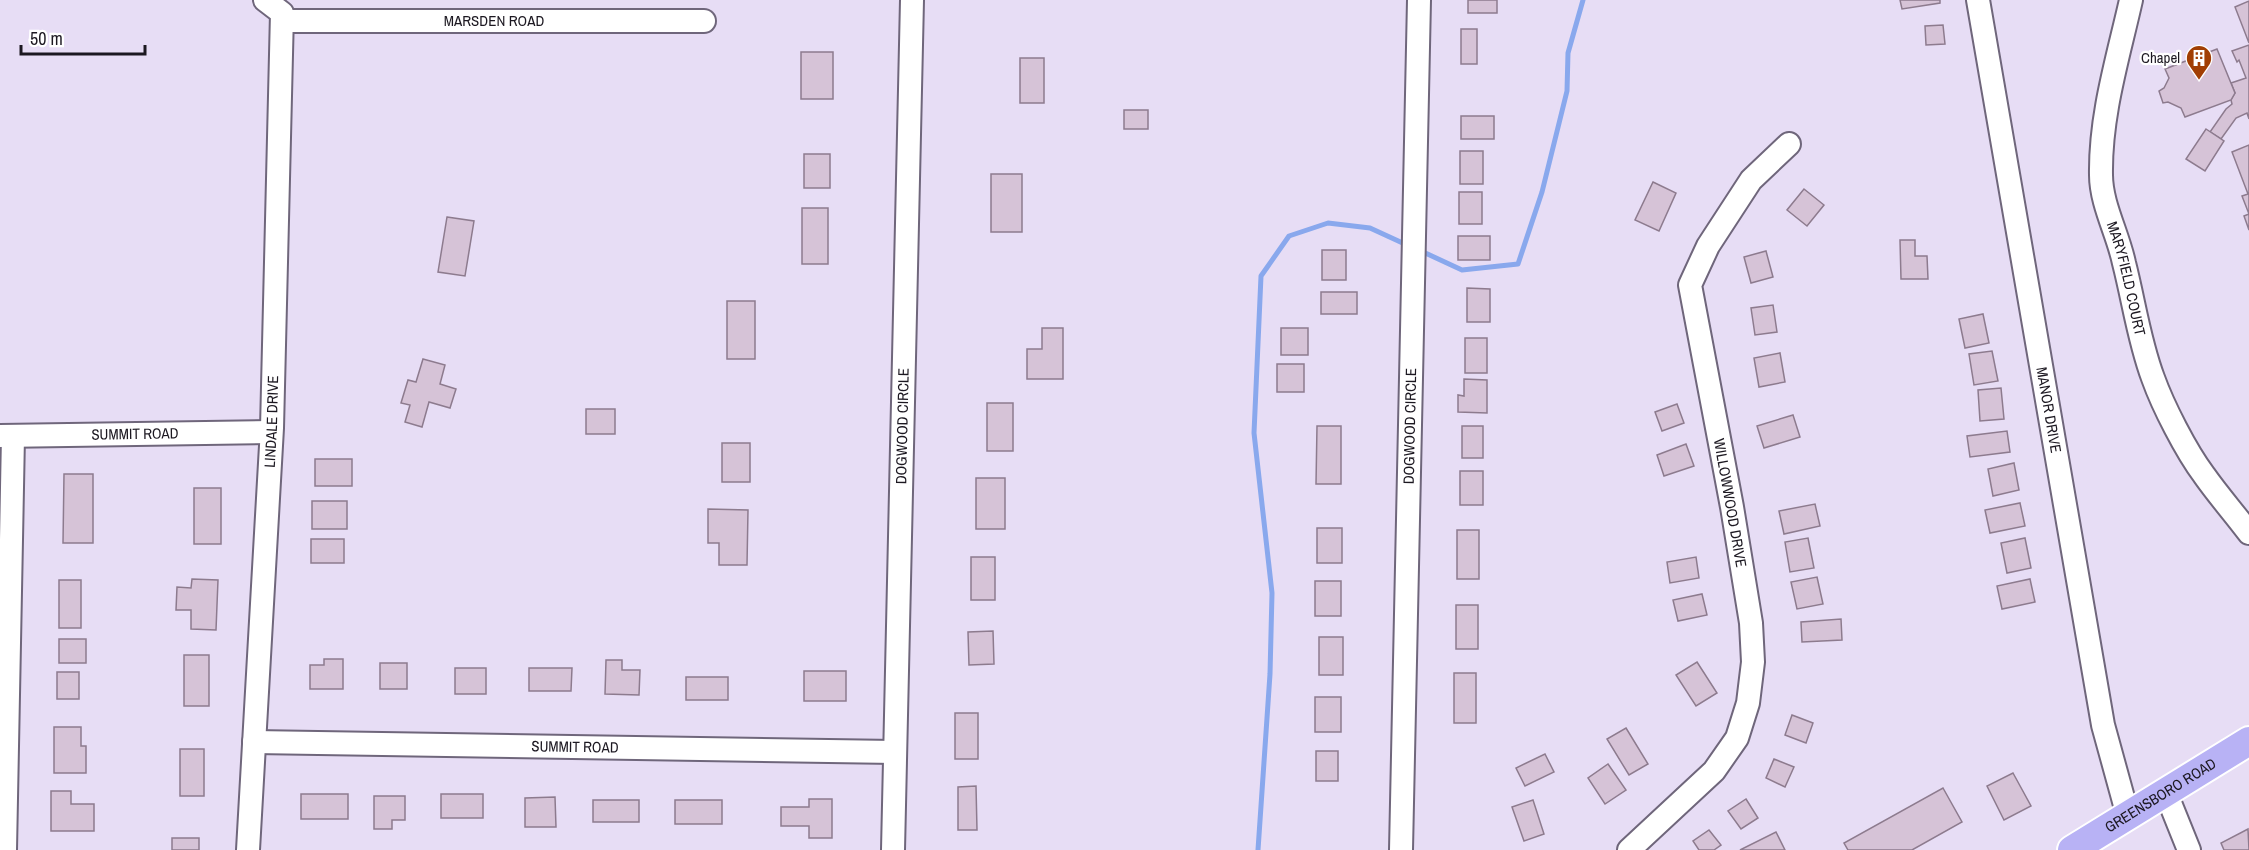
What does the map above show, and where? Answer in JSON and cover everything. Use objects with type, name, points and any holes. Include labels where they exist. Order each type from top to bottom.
[{"type":"main road","name":"GREENSBORO ROAD","points":[[2072,850],[2249,741]]},
{"type":"street","points":[[265,0],[282,13],[282,21]]},
{"type":"street","name":"DOGWOOD CIRCLE","points":[[893,850],[912,0]]},
{"type":"street","name":"DOGWOOD CIRCLE","points":[[1401,850],[1419,0]]},
{"type":"street","name":"MANOR DRIVE","points":[[1978,0],[2103,725],[2128,816]]},
{"type":"street","name":"MARYFIELD COURT","points":[[2131,0],[2106,105],[2101,175],[2104,199],[2115,226],[2134,317],[2153,379],[2203,474],[2249,532]]},
{"type":"street","name":"MARSDEN ROAD","points":[[282,21],[704,21]]},
{"type":"street","name":"LINDALE DRIVE","points":[[248,850],[271,432],[282,21]]},
{"type":"street","name":"WILLOWWOOD DRIVE","points":[[1629,850],[1714,771],[1737,738],[1748,703],[1753,662],[1751,623],[1690,285],[1708,246],[1751,180],[1789,144]]},
{"type":"street","name":"SUMMIT ROAD","points":[[6,436],[271,432]]},
{"type":"street","points":[[4,850],[6,436]]},
{"type":"street","name":"SUMMIT ROAD","points":[[254,742],[895,753]]},
{"type":"street","points":[[2166,793],[2189,850]]},
{"type":"building","points":[[1468,0],[1497,0],[1497,13],[1468,13]]},
{"type":"building","points":[[1900,0],[1940,0],[1940,3],[1902,9]]},
{"type":"building","points":[[2249,1],[2249,43],[2235,7]]},
{"type":"building","points":[[1943,25],[1945,44],[1926,45],[1925,26]]},
{"type":"building","points":[[1461,29],[1477,29],[1477,64],[1461,64]]},
{"type":"building","points":[[2249,45],[2249,119],[2247,113],[2236,118],[2221,139],[2210,132],[2232,104],[2231,100],[2235,93],[2231,83],[2246,78],[2239,60],[2237,62],[2232,51]]},
{"type":"building","name":"Chapel","points":[[2217,49],[2235,93],[2231,100],[2185,117],[2181,108],[2168,102],[2163,103],[2159,91],[2164,88],[2169,78],[2165,69]]},
{"type":"building","points":[[801,52],[833,52],[833,99],[801,99]]},
{"type":"building","points":[[1020,58],[1044,58],[1044,103],[1020,103]]},
{"type":"building","points":[[1124,110],[1148,110],[1148,129],[1124,129]]},
{"type":"building","points":[[1461,116],[1494,116],[1494,139],[1461,139]]},
{"type":"building","points":[[2206,129],[2224,141],[2205,171],[2186,159]]},
{"type":"building","points":[[2249,145],[2249,214],[2242,196],[2248,194],[2232,152]]},
{"type":"building","points":[[1460,151],[1483,151],[1483,184],[1460,184]]},
{"type":"building","points":[[804,154],[830,154],[830,188],[804,188]]},
{"type":"building","points":[[991,174],[1022,174],[1022,232],[991,232]]},
{"type":"building","points":[[1653,182],[1676,193],[1659,231],[1635,220]]},
{"type":"building","points":[[1804,189],[1824,205],[1807,226],[1787,210]]},
{"type":"building","points":[[1459,192],[1482,192],[1482,224],[1459,224]]},
{"type":"building","points":[[802,208],[828,208],[828,264],[802,264]]},
{"type":"building","points":[[2249,214],[2249,230],[2244,216]]},
{"type":"building","points":[[447,217],[474,221],[465,276],[438,272]]},
{"type":"building","points":[[1458,236],[1490,236],[1490,260],[1458,260]]},
{"type":"building","points":[[1900,240],[1915,240],[1915,256],[1927,256],[1928,279],[1901,279]]},
{"type":"building","points":[[1322,250],[1346,250],[1346,280],[1322,280]]},
{"type":"building","points":[[1766,251],[1773,277],[1751,283],[1744,257]]},
{"type":"building","points":[[1467,288],[1490,289],[1490,322],[1467,322]]},
{"type":"building","points":[[1321,292],[1357,292],[1357,314],[1321,314]]},
{"type":"building","points":[[727,301],[755,301],[755,359],[727,359]]},
{"type":"building","points":[[1773,305],[1777,332],[1755,335],[1751,308]]},
{"type":"building","points":[[1983,314],[1989,343],[1965,348],[1959,319]]},
{"type":"building","points":[[1042,328],[1063,328],[1063,379],[1027,379],[1027,349],[1042,349]]},
{"type":"building","points":[[1281,328],[1308,328],[1308,355],[1281,355]]},
{"type":"building","points":[[1465,338],[1487,338],[1487,373],[1465,373]]},
{"type":"building","points":[[1992,351],[1998,381],[1974,385],[1969,354]]},
{"type":"building","points":[[1780,353],[1785,382],[1759,387],[1754,358]]},
{"type":"building","points":[[423,359],[445,365],[440,384],[456,389],[450,408],[429,402],[422,427],[405,422],[410,405],[401,403],[408,380],[416,382]]},
{"type":"building","points":[[1277,364],[1304,364],[1304,392],[1277,392]]},
{"type":"building","points":[[1464,379],[1487,380],[1487,413],[1458,412],[1458,395],[1464,396]]},
{"type":"building","points":[[2001,388],[2004,419],[1980,421],[1978,390]]},
{"type":"building","points":[[987,403],[1013,403],[1013,451],[987,451]]},
{"type":"building","points":[[1677,404],[1684,423],[1662,431],[1655,412]]},
{"type":"building","points":[[586,409],[615,409],[615,434],[586,434]]},
{"type":"building","points":[[1793,415],[1800,437],[1764,448],[1757,426]]},
{"type":"building","points":[[1317,426],[1341,426],[1341,484],[1316,484]]},
{"type":"building","points":[[1462,426],[1483,426],[1483,458],[1462,458]]},
{"type":"building","points":[[2007,431],[2010,452],[1970,457],[1967,436]]},
{"type":"building","points":[[722,443],[750,443],[750,482],[722,482]]},
{"type":"building","points":[[1686,444],[1694,466],[1664,476],[1657,455]]},
{"type":"building","points":[[315,459],[352,459],[352,486],[315,486]]},
{"type":"building","points":[[2014,463],[2019,490],[1993,496],[1988,469]]},
{"type":"building","points":[[1460,471],[1483,471],[1483,505],[1460,505]]},
{"type":"building","points":[[64,474],[93,474],[93,543],[63,543]]},
{"type":"building","points":[[976,478],[1005,478],[1005,529],[976,529]]},
{"type":"building","points":[[194,488],[221,488],[221,544],[194,544]]},
{"type":"building","points":[[312,501],[347,501],[347,529],[312,529]]},
{"type":"building","points":[[2020,503],[2025,526],[1990,533],[1985,510]]},
{"type":"building","points":[[1815,504],[1820,526],[1784,534],[1779,511]]},
{"type":"building","points":[[708,509],[748,510],[747,565],[719,565],[719,543],[708,543]]},
{"type":"building","points":[[1317,528],[1342,528],[1342,563],[1317,563]]},
{"type":"building","points":[[1457,530],[1479,530],[1479,579],[1457,579]]},
{"type":"building","points":[[1808,538],[1814,568],[1790,572],[1785,542]]},
{"type":"building","points":[[2025,538],[2031,568],[2007,573],[2001,543]]},
{"type":"building","points":[[311,539],[344,539],[344,563],[311,563]]},
{"type":"building","points":[[971,557],[995,557],[995,600],[971,600]]},
{"type":"building","points":[[1696,557],[1699,578],[1670,583],[1667,562]]},
{"type":"building","points":[[1817,577],[1823,604],[1797,609],[1791,582]]},
{"type":"building","points":[[192,579],[218,580],[216,630],[191,629],[191,610],[176,610],[177,587],[191,588]]},
{"type":"building","points":[[2030,579],[2035,602],[2002,609],[1997,586]]},
{"type":"building","points":[[59,580],[81,580],[81,628],[59,628]]},
{"type":"building","points":[[1315,581],[1341,581],[1341,616],[1315,616]]},
{"type":"building","points":[[1702,594],[1707,615],[1678,621],[1673,600]]},
{"type":"building","points":[[1456,605],[1478,605],[1478,649],[1456,649]]},
{"type":"building","points":[[1841,619],[1842,640],[1802,642],[1801,622]]},
{"type":"building","points":[[993,631],[994,664],[969,665],[968,632]]},
{"type":"building","points":[[1319,637],[1343,637],[1343,675],[1319,675]]},
{"type":"building","points":[[59,639],[86,639],[86,663],[59,663]]},
{"type":"building","points":[[184,655],[209,655],[209,706],[184,706]]},
{"type":"building","points":[[324,659],[343,659],[343,689],[310,689],[310,665],[324,665]]},
{"type":"building","points":[[606,660],[622,660],[622,670],[640,670],[639,695],[605,694]]},
{"type":"building","points":[[1697,662],[1717,693],[1696,706],[1676,675]]},
{"type":"building","points":[[380,663],[407,663],[407,689],[380,689]]},
{"type":"building","points":[[455,668],[486,668],[486,694],[455,694]]},
{"type":"building","points":[[529,668],[572,668],[571,691],[529,691]]},
{"type":"building","points":[[804,671],[846,671],[846,701],[804,701]]},
{"type":"building","points":[[57,672],[79,672],[79,699],[57,699]]},
{"type":"building","points":[[1454,673],[1476,673],[1476,723],[1454,723]]},
{"type":"building","points":[[686,677],[728,677],[728,700],[686,700]]},
{"type":"building","points":[[1315,697],[1341,697],[1341,732],[1315,732]]},
{"type":"building","points":[[955,713],[978,713],[978,759],[955,759]]},
{"type":"building","points":[[1792,715],[1813,723],[1806,743],[1785,735]]},
{"type":"building","points":[[54,727],[81,727],[81,746],[86,746],[86,773],[54,773]]},
{"type":"building","points":[[1626,728],[1648,764],[1629,775],[1607,739]]},
{"type":"building","points":[[180,749],[204,749],[204,796],[180,796]]},
{"type":"building","points":[[1316,751],[1338,751],[1338,781],[1316,781]]},
{"type":"building","points":[[1545,754],[1554,772],[1525,786],[1516,768]]},
{"type":"building","points":[[1774,759],[1794,767],[1785,787],[1766,778]]},
{"type":"building","points":[[1608,764],[1626,790],[1605,804],[1588,778]]},
{"type":"building","points":[[2013,773],[2031,806],[2004,820],[1987,786]]},
{"type":"building","points":[[976,786],[977,830],[958,830],[958,787]]},
{"type":"building","points":[[1943,788],[1962,822],[1912,850],[1848,850],[1844,843]]},
{"type":"building","points":[[51,791],[71,791],[71,804],[94,804],[94,831],[51,831]]},
{"type":"building","points":[[301,794],[348,794],[348,819],[301,819]]},
{"type":"building","points":[[441,794],[483,794],[483,818],[441,818]]},
{"type":"building","points":[[374,796],[405,796],[405,820],[392,820],[392,829],[374,829]]},
{"type":"building","points":[[555,797],[556,827],[525,827],[525,798]]},
{"type":"building","points":[[809,799],[832,799],[832,838],[809,838],[809,826],[781,826],[781,807],[809,807]]},
{"type":"building","points":[[1746,799],[1758,818],[1741,829],[1728,811]]},
{"type":"building","points":[[593,800],[639,800],[639,822],[593,822]]},
{"type":"building","points":[[675,800],[722,800],[722,824],[675,824]]},
{"type":"building","points":[[1533,800],[1544,834],[1524,841],[1512,807]]},
{"type":"building","points":[[2248,829],[2249,850],[2224,850],[2221,843]]},
{"type":"building","points":[[1709,830],[1721,845],[1714,850],[1699,850],[1693,841]]},
{"type":"building","points":[[1776,832],[1785,850],[1740,850]]},
{"type":"building","points":[[172,838],[199,838],[199,850],[172,850]]},
{"type":"waterway","points":[[1421,251],[1462,270],[1518,264],[1542,192],[1567,91],[1568,53],[1583,0]]},
{"type":"waterway","points":[[1258,850],[1270,674],[1272,593],[1254,433],[1261,276],[1289,236],[1328,223],[1370,228],[1407,245]]},
{"type":"place","name":"Chapel","points":[[2199,81]]}]
